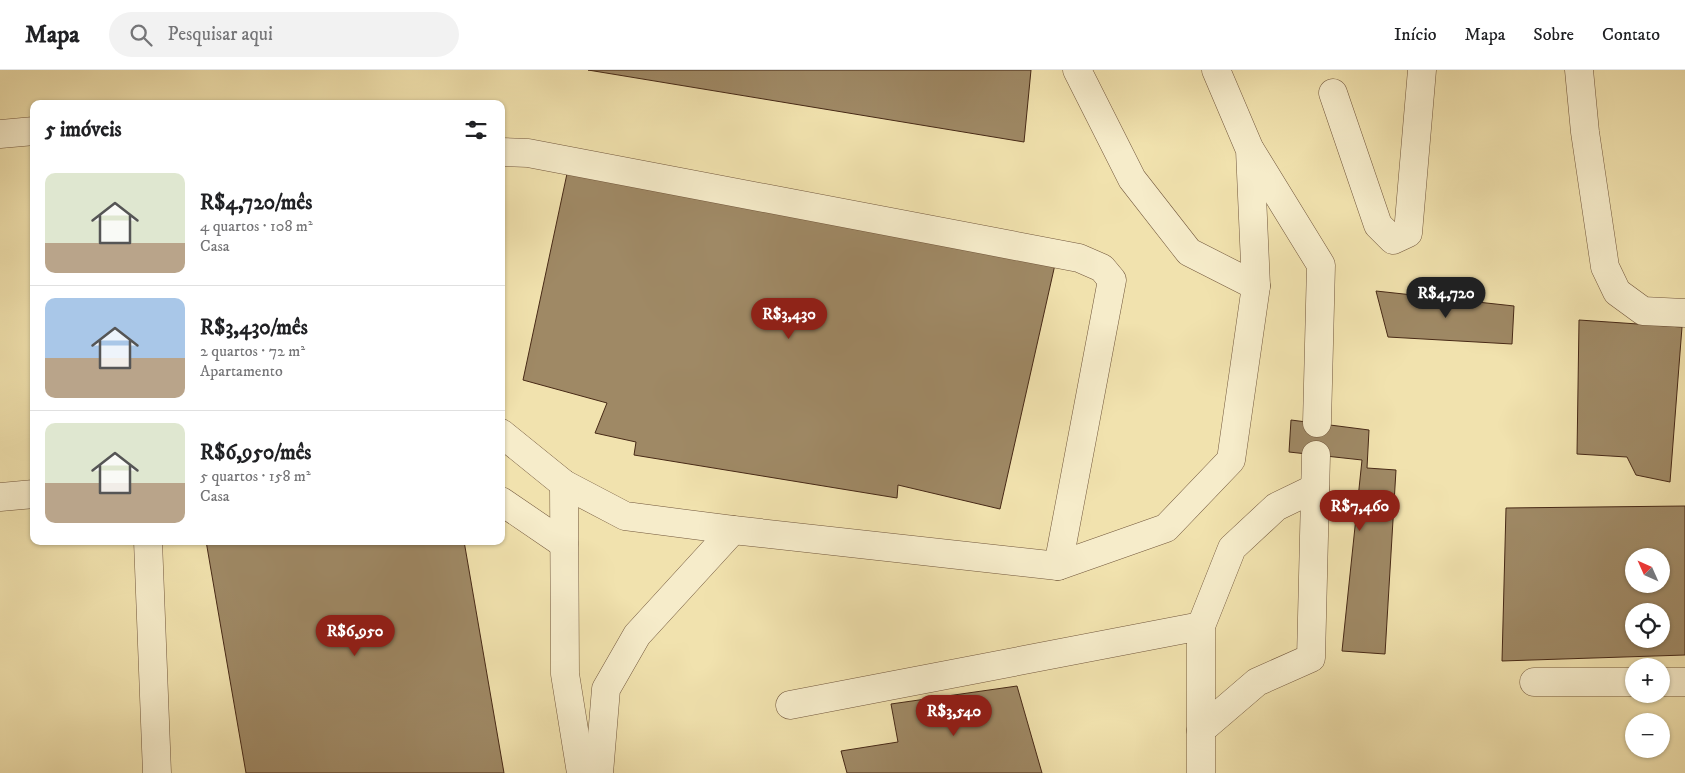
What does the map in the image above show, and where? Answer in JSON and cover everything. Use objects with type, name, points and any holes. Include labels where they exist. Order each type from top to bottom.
[{"type":"lane","points":[[1077,70],[1132,179],[1189,252],[1256,286]]},
{"type":"lane","points":[[1216,70],[1250,150],[1321,265],[1317,423]]},
{"type":"lane","points":[[1333,93],[1378,225],[1393,240],[1408,233],[1422,70]]},
{"type":"lane","points":[[1579,70],[1585,132],[1605,267],[1617,292],[1643,311],[1685,312]]},
{"type":"lane","points":[[0,134],[30,131]]},
{"type":"lane","points":[[505,437],[564,484],[624,516],[1058,566],[1166,528],[1231,460],[1256,286],[1250,150]]},
{"type":"lane","points":[[505,152],[528,152],[1079,258],[1102,268],[1112,280],[1058,566]]},
{"type":"lane","points":[[1201,730],[1258,682],[1311,658],[1316,455]]},
{"type":"lane","points":[[564,484],[565,674],[581,773]]},
{"type":"lane","points":[[1201,773],[1202,626],[1232,548],[1276,507],[1315,488]]},
{"type":"lane","points":[[0,497],[30,494]]},
{"type":"lane","points":[[505,504],[564,544]]},
{"type":"lane","points":[[599,773],[606,689],[637,635],[733,530]]},
{"type":"lane","points":[[148,545],[157,773]]},
{"type":"lane","points":[[790,705],[1202,626]]},
{"type":"lane","points":[[1534,682],[1625,682]]},
{"type":"lane","points":[[1670,682],[1685,682]]},
{"type":"building","points":[[588,70],[1031,70],[1024,142]]},
{"type":"building","points":[[568,169],[1056,260],[1000,509],[898,485],[897,498],[634,455],[636,442],[595,433],[607,403],[523,380]]},
{"type":"building","points":[[1376,291],[1514,306],[1512,344],[1388,337]]},
{"type":"building","points":[[1579,320],[1682,327],[1670,482],[1636,475],[1627,457],[1577,454]]},
{"type":"building","points":[[1291,420],[1369,430],[1367,468],[1396,470],[1385,654],[1342,651],[1362,460],[1289,452]]},
{"type":"building","points":[[1685,506],[1685,655],[1502,661],[1506,508]]},
{"type":"building","points":[[207,545],[465,545],[504,773],[246,773]]},
{"type":"building","points":[[1017,686],[1042,773],[847,773],[841,751],[898,742],[891,704]]}]
